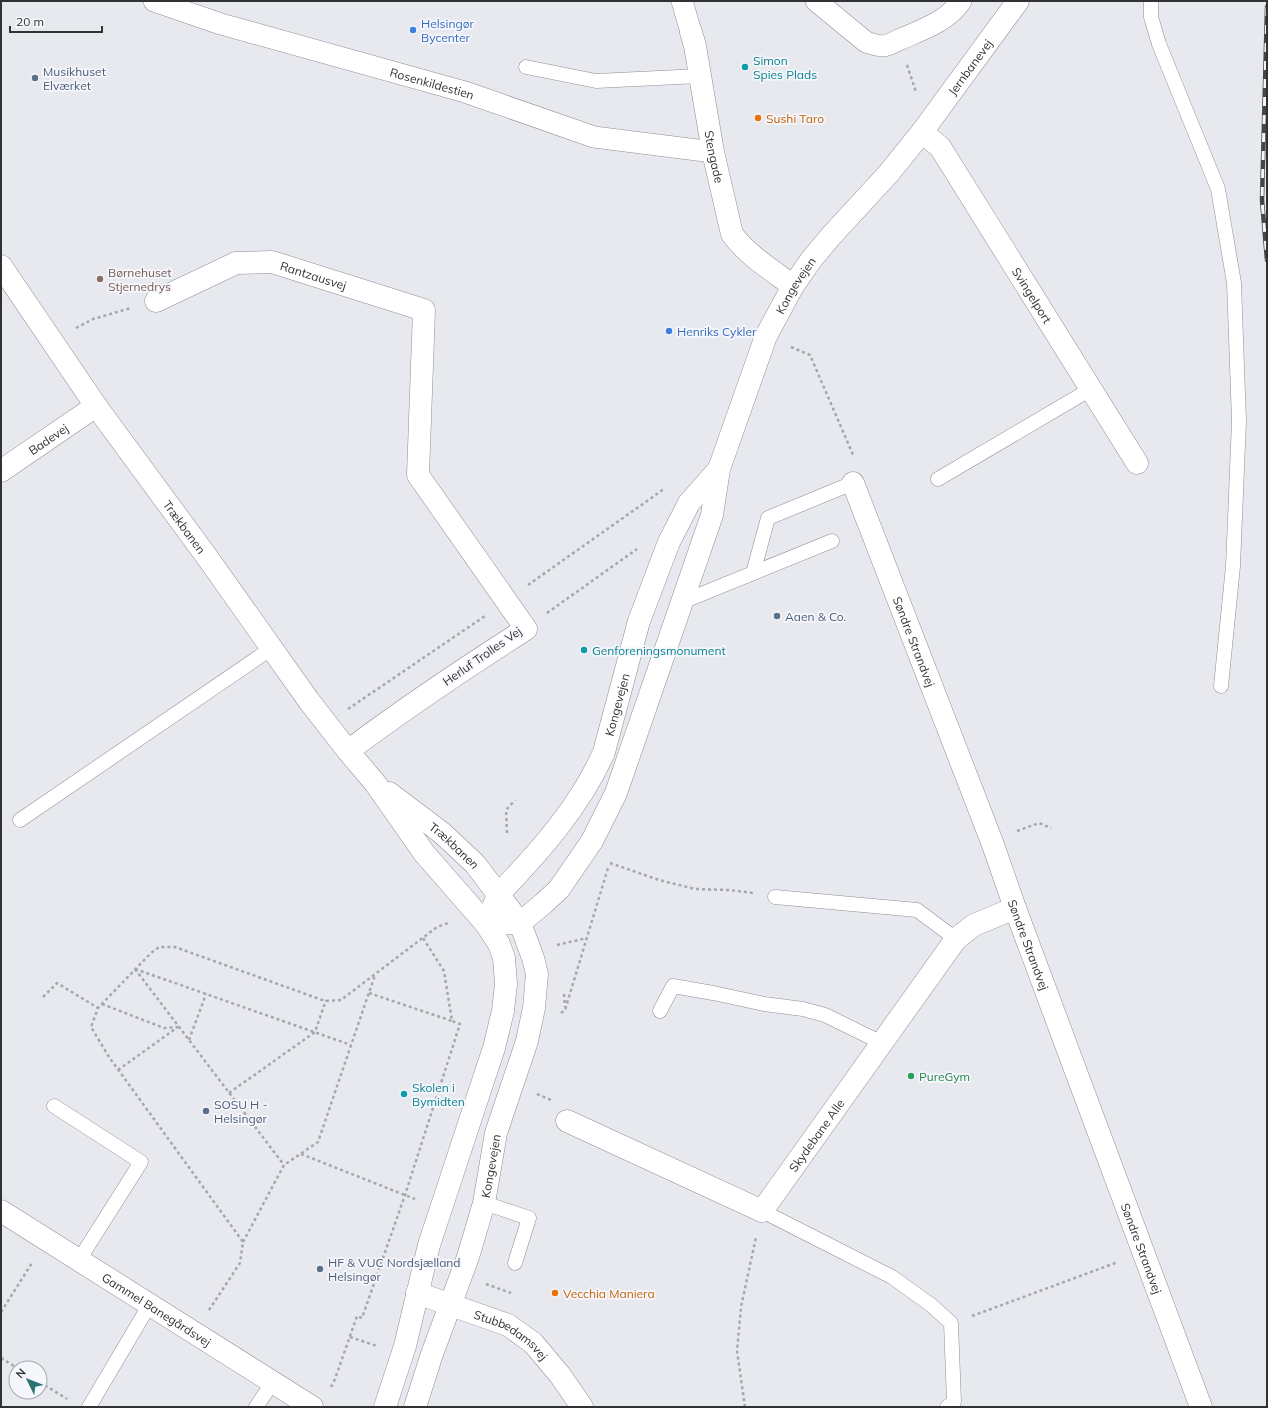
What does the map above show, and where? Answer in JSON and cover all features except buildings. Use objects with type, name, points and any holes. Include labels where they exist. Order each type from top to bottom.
[{"type":"street","name":"Rosenkildestien","points":[[154,1],[221,24],[465,92],[594,137],[713,152]]},
{"type":"street","name":"Stengade","points":[[682,1],[695,46],[713,152],[732,234],[737,242],[793,286]]},
{"type":"street","points":[[816,1],[866,42],[885,46],[942,20],[961,1]]},
{"type":"street","name":"Jernbanevej","points":[[922,132],[1018,1]]},
{"type":"street","name":"Kongevejen","points":[[415,1407],[432,1354],[468,1257],[484,1203],[496,1133],[526,1041],[534,1008],[537,974],[533,958],[520,923],[559,889],[592,841],[616,793],[712,515],[719,468],[766,336],[793,286],[811,260],[889,173],[922,132]]},
{"type":"street","name":"Svingelport","points":[[922,132],[940,147],[1137,463]]},
{"type":"street","name":"Rantzausvej","points":[[156,301],[236,263],[272,262],[424,310],[418,476]]},
{"type":"street","name":"Trækbanen","points":[[1,266],[96,406],[309,701],[375,783],[424,853],[480,918]]},
{"type":"street","name":"Badevej","points":[[1,472],[96,406]]},
{"type":"street","name":"Kongevejen","points":[[480,918],[498,895],[546,843],[595,772],[604,752],[639,621],[669,542],[689,503],[719,468]]},
{"type":"street","name":"Herluf Trolles Vej","points":[[348,751],[413,704],[526,629],[418,476]]},
{"type":"street","name":"Søndre Strandvej","points":[[853,483],[992,842],[1015,908],[1201,1407]]},
{"type":"street","name":"Trækbanen","points":[[375,783],[442,833],[475,864],[520,923]]},
{"type":"street","name":"Skydebane Alle","points":[[762,1211],[956,939],[974,925],[1015,908]]},
{"type":"street","points":[[480,918],[520,923]]},
{"type":"street","points":[[385,1407],[405,1346],[429,1245],[491,1056],[503,1011],[506,984],[504,958],[499,944],[480,918]]},
{"type":"street","points":[[567,1120],[762,1211]]},
{"type":"street","name":"Gammel Banegårdsvej","points":[[1,1211],[273,1382],[320,1400]]},
{"type":"street","name":"Stubbedamsvej","points":[[417,1293],[508,1325],[533,1343],[560,1375],[582,1407]]},
{"type":"lane","points":[[1151,1],[1151,17],[1159,44],[1218,189],[1234,283],[1239,421],[1233,566],[1221,686]]},
{"type":"lane","points":[[526,67],[596,81],[700,76]]},
{"type":"lane","points":[[938,479],[1091,388]]},
{"type":"lane","points":[[753,573],[768,518],[853,483]]},
{"type":"lane","points":[[682,602],[832,541]]},
{"type":"lane","points":[[20,820],[272,648]]},
{"type":"lane","points":[[775,897],[917,910],[956,939]]},
{"type":"lane","points":[[660,1011],[673,986],[713,992],[764,1004],[803,1009],[825,1014],[882,1043]]},
{"type":"lane","points":[[54,1106],[141,1162],[79,1260]]},
{"type":"lane","points":[[484,1203],[529,1218],[515,1263]]},
{"type":"lane","points":[[762,1211],[892,1277],[931,1305],[951,1323],[954,1402],[946,1407]]},
{"type":"lane","points":[[89,1407],[150,1304]]},
{"type":"lane","points":[[256,1407],[273,1382]]},
{"type":"path","points":[[51,341],[93,319],[156,301]]},
{"type":"path","points":[[766,336],[810,355],[854,456],[853,483]]},
{"type":"path","points":[[526,629],[635,549],[669,542]]},
{"type":"path","points":[[507,833],[506,810],[515,800]]},
{"type":"path","points":[[1023,829],[1039,823],[1051,828]]},
{"type":"path","points":[[560,1014],[566,1010],[612,856]]},
{"type":"path","points":[[610,863],[659,880],[695,889],[729,890],[775,897]]},
{"type":"path","points":[[243,1242],[118,1070],[91,1027],[98,1008],[151,953],[159,947],[175,947],[326,1000],[341,1000],[437,927],[480,918]]},
{"type":"path","points":[[423,938],[444,971],[452,1021]]},
{"type":"path","points":[[135,969],[352,1045]]},
{"type":"path","points":[[135,969],[284,1165]]},
{"type":"path","points":[[195,1332],[240,1263],[243,1242],[284,1165],[318,1142],[376,973]]},
{"type":"path","points":[[43,997],[57,983],[98,1008]]},
{"type":"path","points":[[320,1400],[335,1379],[357,1316],[362,1318],[405,1195],[460,1024],[369,993]]},
{"type":"path","points":[[189,1041],[206,994]]},
{"type":"path","points":[[229,1093],[315,1032],[326,1000]]},
{"type":"path","points":[[102,1004],[164,1028],[179,1027]]},
{"type":"path","points":[[118,1070],[179,1027]]},
{"type":"path","points":[[511,1085],[566,1107],[567,1120]]},
{"type":"path","points":[[300,1154],[441,1210]]},
{"type":"path","points":[[745,1407],[737,1351],[741,1307],[762,1211]]},
{"type":"path","points":[[1,1312],[47,1240]]},
{"type":"path","points":[[951,1323],[1144,1253]]},
{"type":"path","points":[[350,1337],[365,1342]]},
{"type":"path","points":[[48,1387],[68,1400]]},
{"type":"railway","points":[[1267,7],[1262,200],[1267,260]]},
{"type":"place","name":"Helsingør Bycenter","points":[[413,30]]},
{"type":"place","name":"Simon Spies Plads","points":[[745,67]]},
{"type":"place","name":"Musikhuset Elværket","points":[[35,78]]},
{"type":"place","name":"Sushi Taro","points":[[758,118]]},
{"type":"place","name":"Børnehuset Stjernedrys","points":[[100,279]]},
{"type":"place","name":"Henriks Cykler","points":[[669,331]]},
{"type":"place","name":"Aaen & Co.","points":[[777,616]]},
{"type":"place","name":"Genforeningsmonument","points":[[584,650]]},
{"type":"place","name":"PureGym","points":[[911,1076]]},
{"type":"place","name":"Skolen i Bymidten","points":[[404,1094]]},
{"type":"place","name":"SOSU H - Helsingør","points":[[206,1111]]},
{"type":"place","name":"HF & VUC Nordsjælland Helsingør","points":[[320,1269]]},
{"type":"place","name":"Vecchia Maniera","points":[[555,1293]]}]
